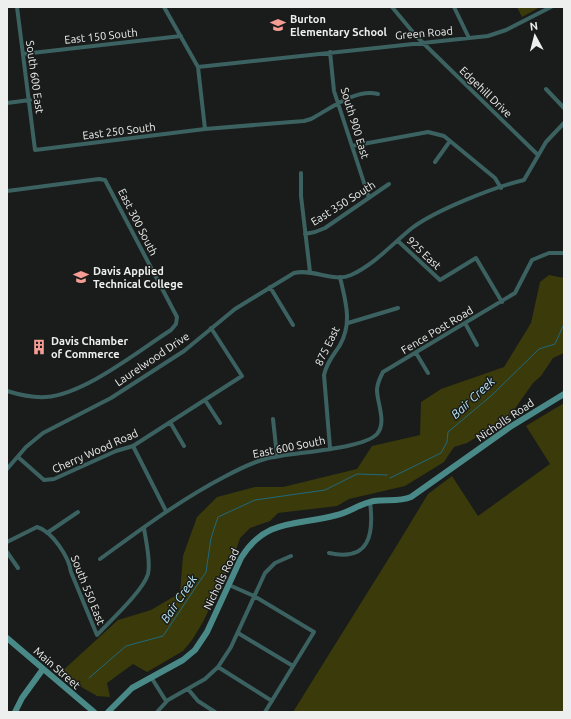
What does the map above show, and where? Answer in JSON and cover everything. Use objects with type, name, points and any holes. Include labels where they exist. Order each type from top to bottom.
[{"type":"street","name":"South 600 East","points":[[17,7],[30,100],[35,150]]},
{"type":"street","points":[[164,7],[198,67],[205,130]]},
{"type":"street","name":"Edgehill Drive","points":[[392,7],[423,42],[537,154]]},
{"type":"street","points":[[454,7],[469,38]]},
{"type":"street","name":"Green Road","points":[[198,67],[488,36],[506,30],[551,7]]},
{"type":"street","name":"East 150 South","points":[[23,54],[181,36]]},
{"type":"street","name":"South 900 East","points":[[330,52],[334,91],[369,198]]},
{"type":"street","points":[[546,89],[564,108]]},
{"type":"street","points":[[338,104],[353,96],[369,92],[378,94]]},
{"type":"street","points":[[7,103],[30,100]]},
{"type":"street","name":"East 250 South","points":[[35,150],[311,119],[338,104]]},
{"type":"street","points":[[340,277],[356,272],[385,252],[412,228],[435,214],[518,181],[524,180],[537,154],[552,134],[564,123]]},
{"type":"street","points":[[352,146],[428,132],[444,136],[495,178],[501,188]]},
{"type":"street","points":[[435,162],[450,141]]},
{"type":"street","points":[[301,173],[301,196],[310,272]]},
{"type":"street","name":"East 300 South","points":[[7,191],[99,179],[105,180],[177,317],[176,324],[171,330],[90,382],[72,391],[46,397],[26,397],[7,391]]},
{"type":"street","name":"East 350 South","points":[[306,234],[325,228],[389,184]]},
{"type":"street","name":"925 East","points":[[398,241],[440,280],[476,258],[502,302]]},
{"type":"street","name":"Fence Post Road","points":[[354,444],[371,440],[378,432],[381,423],[377,389],[383,372],[515,293],[524,272],[532,260],[549,253],[564,253]]},
{"type":"street","name":"Laurelwood Drive","points":[[7,469],[18,456],[43,433],[118,394],[184,351],[235,308],[294,273],[302,271],[340,277]]},
{"type":"street","name":"875 East","points":[[330,448],[324,375],[326,365],[341,344],[348,323],[346,303],[340,277]]},
{"type":"street","points":[[270,287],[293,325]]},
{"type":"street","points":[[348,323],[398,308]]},
{"type":"street","points":[[465,322],[477,345]]},
{"type":"street","name":"Cherry Wood Road","points":[[18,456],[37,475],[48,481],[116,451],[133,446],[242,376],[211,328]]},
{"type":"street","points":[[416,353],[428,373]]},
{"type":"street","name":"Nicholls Road","points":[[108,712],[128,691],[183,660],[195,650],[207,632],[229,584],[248,548],[269,530],[286,523],[340,515],[370,502],[403,500],[414,495],[502,433],[564,394]]},
{"type":"street","points":[[205,400],[220,423]]},
{"type":"street","points":[[273,419],[277,456]]},
{"type":"street","points":[[170,422],[184,446]]},
{"type":"street","name":"East 600 South","points":[[100,560],[166,511],[208,486],[248,465],[277,456],[354,444]]},
{"type":"street","points":[[133,446],[166,511]]},
{"type":"street","points":[[329,553],[347,555],[356,553],[363,547],[369,538],[372,525],[370,502]]},
{"type":"street","points":[[7,542],[37,527],[43,529],[47,533],[78,512]]},
{"type":"street","name":"South 550 East","points":[[47,533],[70,562],[71,572],[96,635],[144,584],[148,573],[144,528]]},
{"type":"street","points":[[7,552],[18,568]]},
{"type":"street","points":[[157,712],[166,701],[205,679],[218,667],[238,633],[254,596],[268,569],[279,560],[291,556]]},
{"type":"street","points":[[229,584],[254,596],[314,632],[265,712]]},
{"type":"street","points":[[238,633],[293,666]]},
{"type":"street","name":"Main Street","points":[[7,638],[94,712]]},
{"type":"street","points":[[218,667],[272,701]]},
{"type":"street","points":[[15,712],[22,698],[43,669]]},
{"type":"street","points":[[151,677],[166,701]]},
{"type":"street","points":[[188,689],[198,701],[215,712]]},
{"type":"shaded area","points":[[517,7],[540,7],[522,17]]},
{"type":"shaded area","points":[[549,275],[564,278],[564,353],[553,358],[509,417],[467,443],[454,447],[444,462],[405,486],[349,499],[337,506],[278,513],[270,521],[250,528],[240,538],[233,559],[203,622],[183,651],[147,672],[133,664],[107,683],[110,697],[97,696],[59,674],[118,620],[151,610],[180,593],[183,556],[197,517],[217,497],[255,487],[283,487],[357,469],[372,446],[420,435],[421,402],[441,389],[504,367],[531,323],[540,282]]},
{"type":"shaded area","points":[[564,403],[564,712],[293,712],[428,494],[452,476],[478,516],[550,464],[526,426]]},
{"type":"waterway","name":"Bair Creek","points":[[390,478],[441,453],[447,442],[448,432],[492,395],[539,349],[555,344],[564,324]]},
{"type":"waterway","name":"Bair Creek","points":[[89,678],[126,646],[163,636],[206,572],[211,538],[218,517],[255,500],[325,490],[357,474],[387,475]]},
{"type":"place","name":"Burton Elementary School","points":[[278,25]]},
{"type":"place","name":"Davis Applied Technical College","points":[[81,277]]},
{"type":"place","name":"Davis Chamber of Commerce","points":[[39,347]]}]
